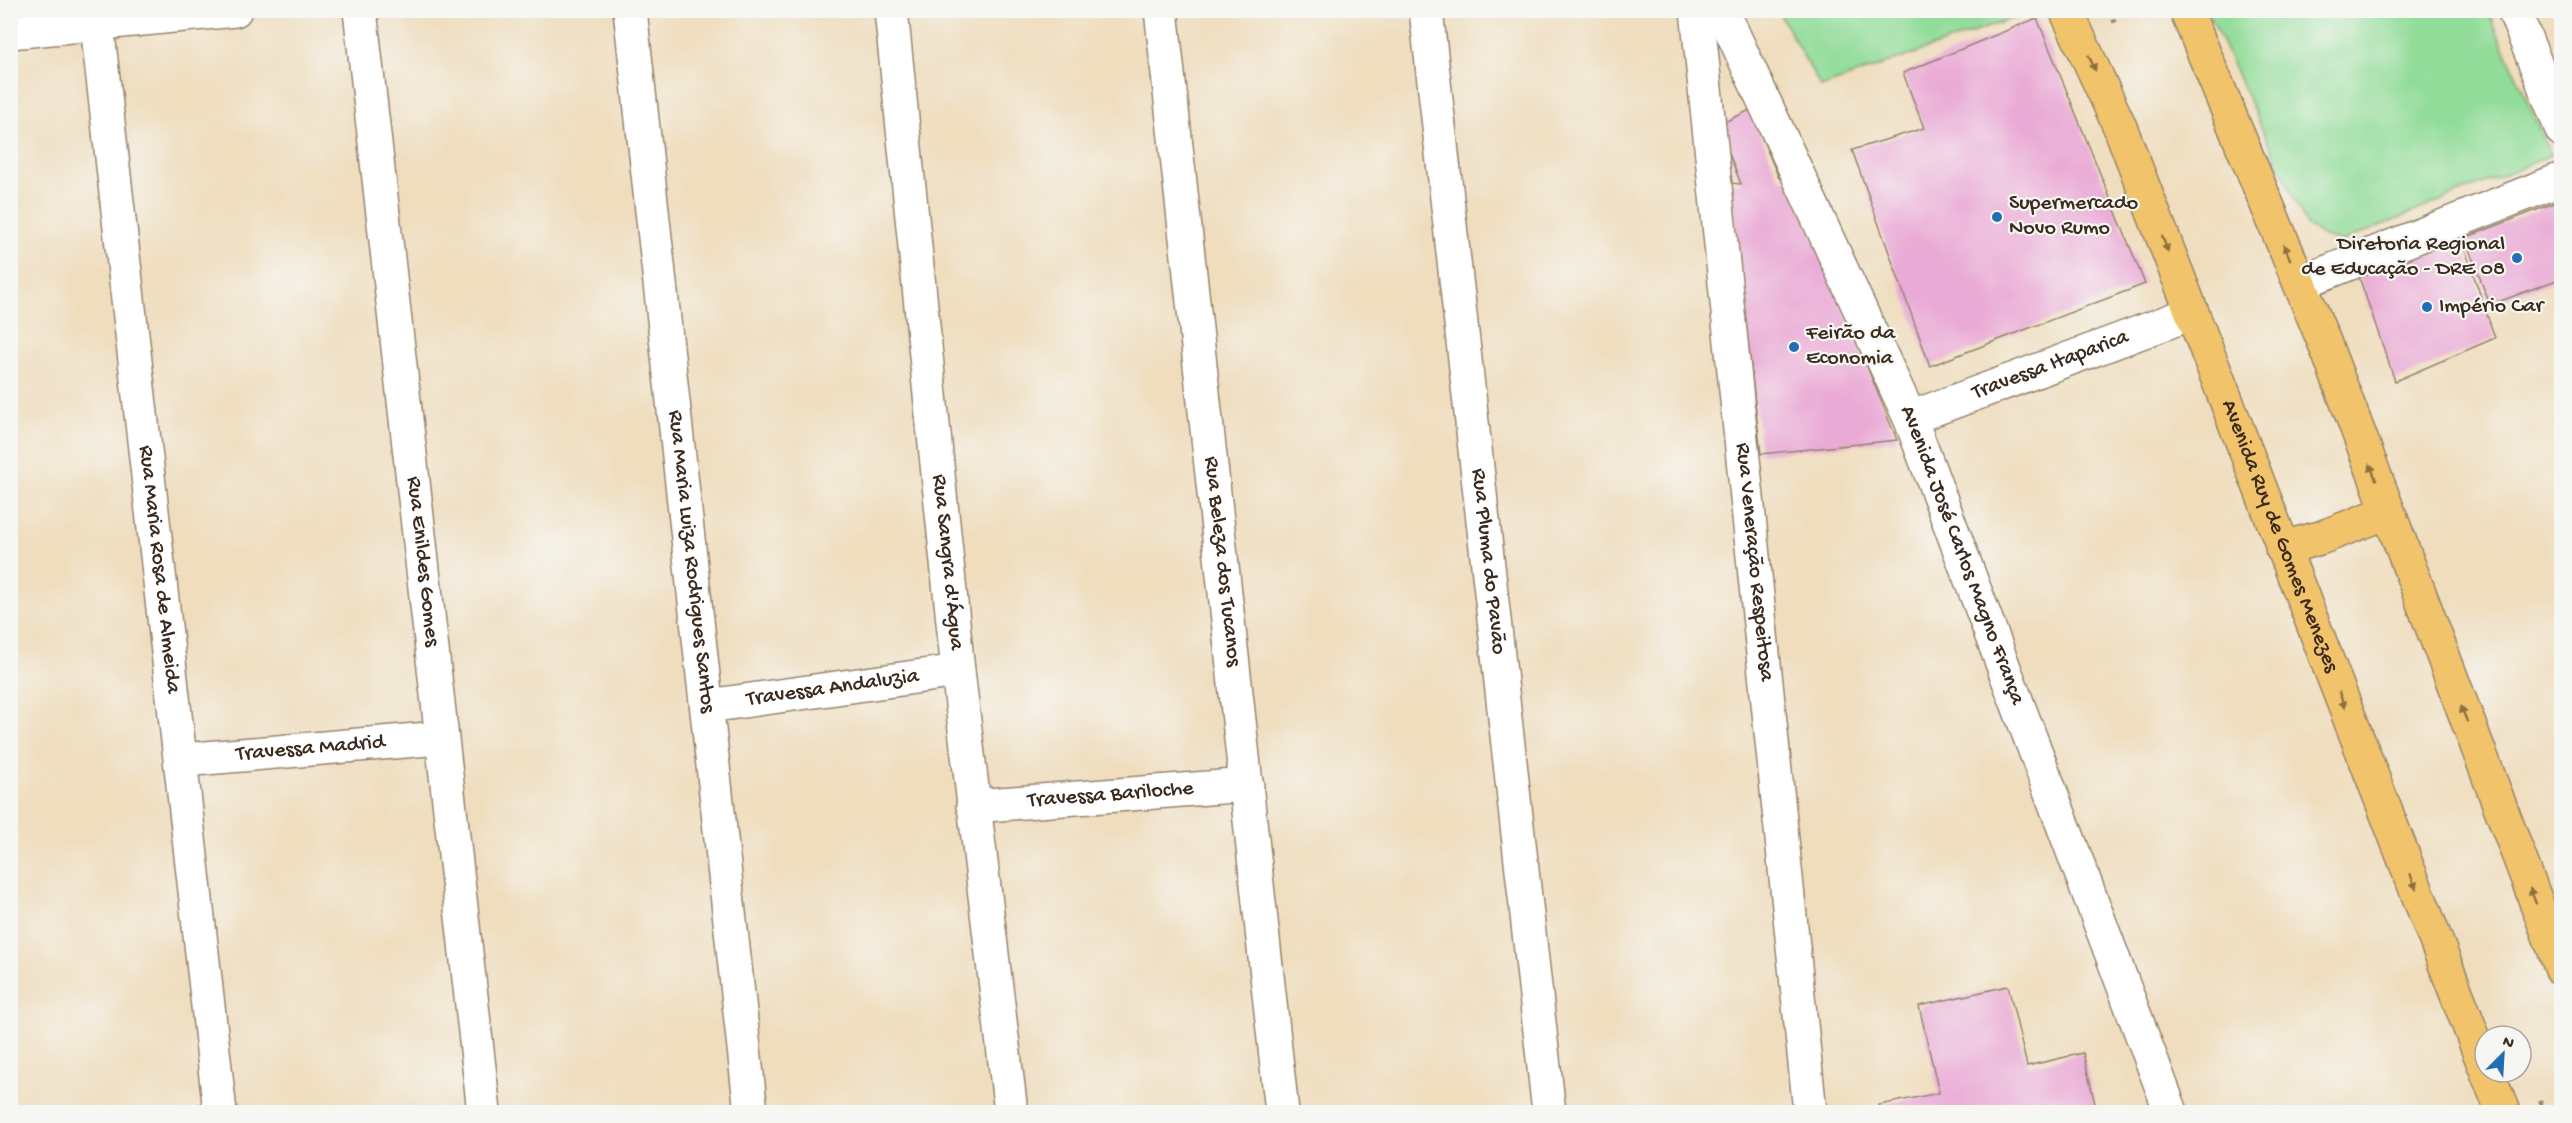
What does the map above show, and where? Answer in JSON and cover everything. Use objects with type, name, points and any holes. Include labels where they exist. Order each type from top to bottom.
[{"type":"main road","name":"Avenida Ruy de Gomes Menezes","points":[[2066,10],[2120,127],[2473,1036]]},
{"type":"main road","points":[[2186,10],[2300,283],[2562,970]]},
{"type":"main road","points":[[2282,548],[2320,538],[2388,512]]},
{"type":"main road","points":[[2492,1084],[2503,1113]]},
{"type":"street","points":[[10,32],[235,10]]},
{"type":"street","name":"Rua Enildes Gomes","points":[[360,10],[440,738],[484,1113]]},
{"type":"street","name":"Rua Maria Luiza Rodrigues Santos","points":[[630,10],[751,1113]]},
{"type":"street","name":"Rua Sangra d'Água","points":[[891,10],[958,671],[1011,1113]]},
{"type":"street","name":"Rua Beleza dos Tucanos","points":[[1161,10],[1281,1113]]},
{"type":"street","name":"Rua Pluma do Pavão","points":[[1426,10],[1549,1113]]},
{"type":"street","name":"Rua Veneração Respeitosa","points":[[1697,10],[1810,1113]]},
{"type":"street","name":"Avenida José Carlos Magno França","points":[[1722,10],[1910,418],[2171,1113]]},
{"type":"street","points":[[2514,10],[2562,130]]},
{"type":"street","name":"Rua Maria Rosa de Almeida","points":[[97,25],[182,760],[220,1113]]},
{"type":"street","points":[[2300,283],[2562,179]]},
{"type":"street","name":"Travessa Itaparica","points":[[1910,418],[2192,313]]},
{"type":"street","name":"Travessa Andaluzia","points":[[708,706],[958,671]]},
{"type":"street","name":"Travessa Madrid","points":[[182,760],[440,738]]},
{"type":"street","name":"Travessa Bariloche","points":[[974,806],[1247,785]]},
{"type":"green space","points":[[1778,11],[2033,11],[1821,87]]},
{"type":"green space","points":[[2208,11],[2488,11],[2551,155],[2341,242],[2322,236],[2307,226]]},
{"type":"building","name":"Supermercado Novo Rumo","points":[[2037,18],[2145,284],[1930,366],[1852,150],[1924,128],[1903,73]]},
{"type":"building","points":[[1750,110],[1779,178],[1791,181],[1897,440],[1761,454],[1730,183],[1741,184],[1718,125]]},
{"type":"building","name":"Diretoria Regional de Educação - DRE 08","points":[[2562,200],[2562,278],[2490,305],[2465,238]]},
{"type":"building","name":"Império Car","points":[[2461,238],[2495,338],[2395,381],[2359,277]]},
{"type":"building","points":[[2008,986],[2027,1066],[2083,1053],[2097,1112],[1880,1112],[1879,1105],[1939,1093],[1919,1006]]},
{"type":"place","name":"Supermercado Novo Rumo","points":[[1997,217]]},
{"type":"place","name":"Diretoria Regional de Educação - DRE 08","points":[[2517,258]]},
{"type":"place","name":"Império Car","points":[[2427,307]]},
{"type":"place","name":"Feirão da Economia","points":[[1794,347]]}]
